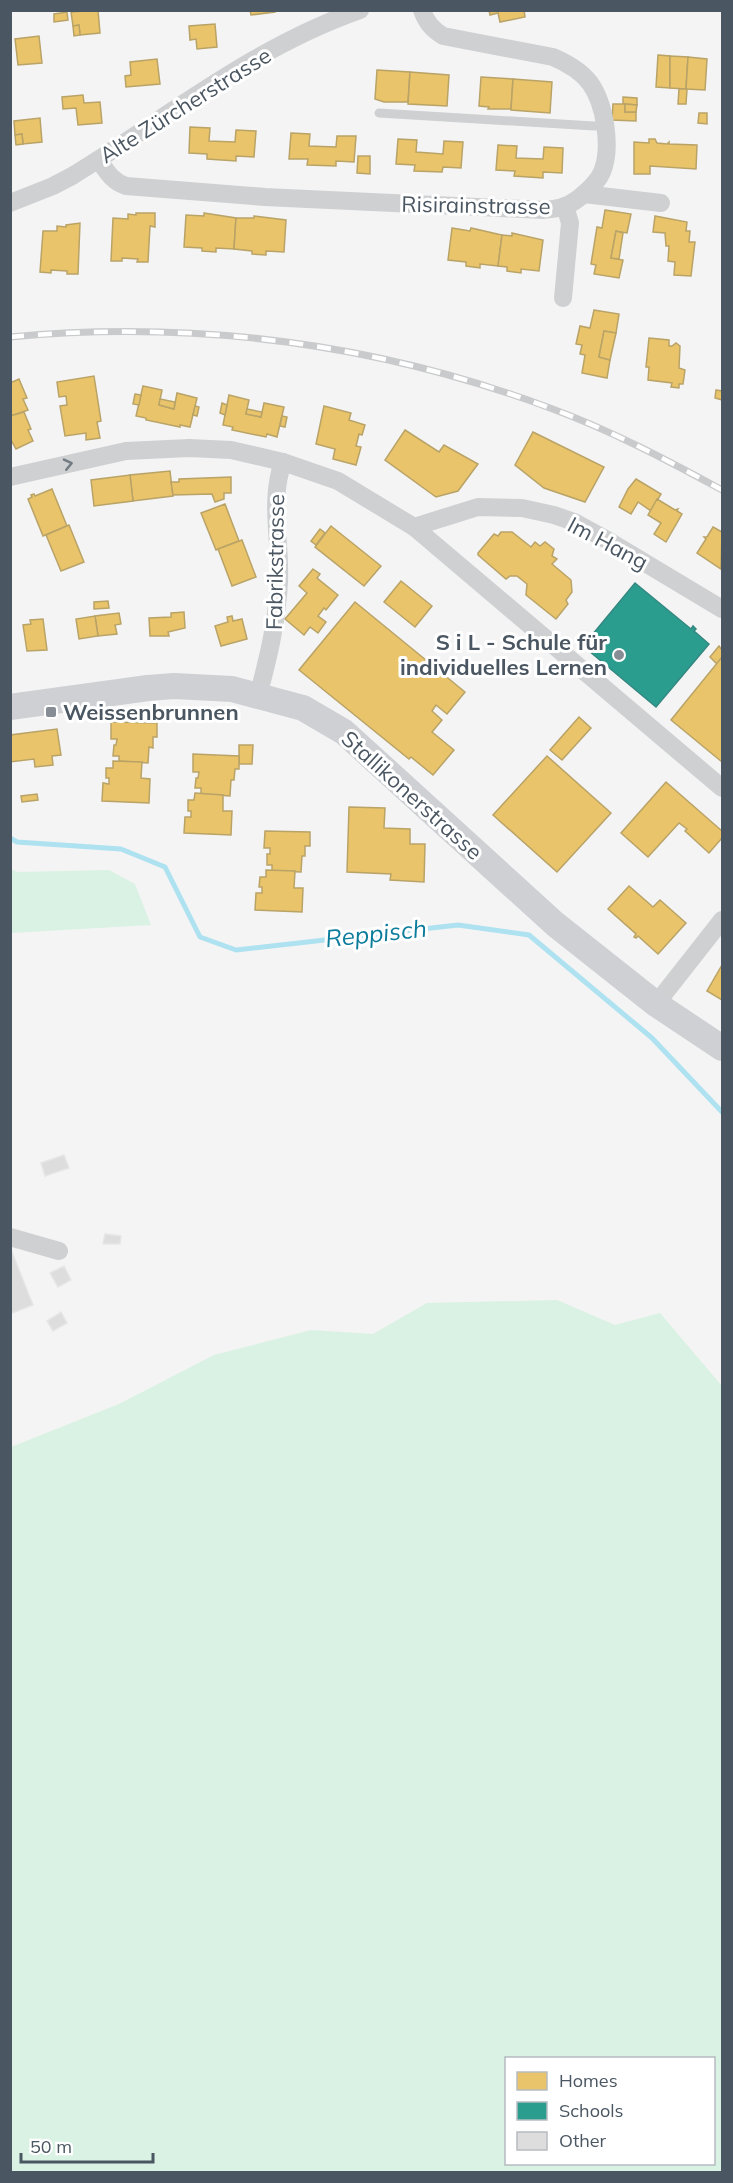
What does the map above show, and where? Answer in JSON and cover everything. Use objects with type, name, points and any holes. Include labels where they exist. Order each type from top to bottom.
[{"type":"street","name":"Alte Zürcherstrasse","points":[[10,204],[53,186],[99,160],[222,78],[250,62],[308,31],[360,10]]},
{"type":"street","name":"Risirainstrasse","points":[[99,160],[116,183],[126,186],[265,197],[543,210],[565,206],[584,194],[602,173],[607,146],[601,107],[590,83],[570,64],[553,57],[443,36],[433,30],[422,10]]},
{"type":"street","points":[[584,194],[661,203]]},
{"type":"street","points":[[563,298],[570,224],[565,206]]},
{"type":"street","points":[[10,477],[126,451],[189,448],[231,450],[283,462],[338,481],[414,527],[723,788]]},
{"type":"street","name":"Fabrikstrasse","points":[[258,696],[272,643],[279,581],[276,484],[283,462]]},
{"type":"street","name":"Im Hang","points":[[414,527],[477,507],[522,508],[554,515],[574,522],[607,540],[723,609]]},
{"type":"street","name":"Stallikonerstrasse","points":[[10,707],[174,686],[232,689],[303,708],[344,732],[555,924],[656,1004],[723,1048]]},
{"type":"street","points":[[656,1004],[723,920]]},
{"type":"street","points":[[10,1237],[59,1251]]},
{"type":"lane","points":[[380,113],[605,125]]},
{"type":"green space","points":[[11,869],[18,872],[109,870],[135,884],[151,925],[11,933]]},
{"type":"green space","points":[[557,1300],[615,1325],[660,1313],[722,1386],[722,2172],[11,2172],[11,1447],[119,1404],[214,1355],[311,1330],[373,1334],[427,1303]]},
{"type":"building: Homes","points":[[98,10],[100,33],[80,35],[79,25],[73,26],[71,12]]},
{"type":"building: Homes","points":[[250,10],[275,10],[275,12],[251,15]]},
{"type":"building: Homes","points":[[489,10],[524,10],[525,17],[500,22],[498,13],[490,15]]},
{"type":"building: Homes","points":[[67,12],[68,20],[54,22],[54,14]]},
{"type":"building: Homes","points":[[215,24],[217,47],[197,49],[196,39],[190,40],[189,26]]},
{"type":"building: Homes","points":[[79,25],[80,35],[74,36],[73,26]]},
{"type":"building: Homes","points":[[39,36],[42,63],[18,65],[15,39]]},
{"type":"building: Homes","points":[[658,55],[670,56],[670,88],[656,87]]},
{"type":"building: Homes","points":[[670,56],[688,57],[686,89],[670,88]]},
{"type":"building: Homes","points":[[688,57],[707,59],[705,90],[686,89]]},
{"type":"building: Homes","points":[[157,59],[160,84],[126,87],[125,76],[131,75],[130,62]]},
{"type":"building: Homes","points":[[377,70],[410,72],[408,102],[384,102],[375,99]]},
{"type":"building: Homes","points":[[410,72],[449,75],[447,106],[408,104]]},
{"type":"building: Homes","points":[[481,77],[513,79],[511,109],[488,109],[489,107],[479,106]]},
{"type":"building: Homes","points":[[513,79],[552,82],[550,113],[511,110]]},
{"type":"building: Homes","points":[[679,89],[687,89],[686,104],[678,104]]},
{"type":"building: Homes","points":[[83,95],[84,103],[100,102],[102,123],[78,125],[76,108],[63,109],[62,97]]},
{"type":"building: Homes","points":[[623,97],[637,98],[637,105],[623,104]]},
{"type":"building: Homes","points":[[613,104],[625,104],[625,112],[636,112],[636,121],[612,120]]},
{"type":"building: Homes","points":[[625,104],[637,105],[636,112],[625,112]]},
{"type":"building: Homes","points":[[699,113],[707,113],[707,124],[698,123]]},
{"type":"building: Homes","points":[[40,118],[42,142],[23,144],[22,134],[15,135],[14,121]]},
{"type":"building: Homes","points":[[190,127],[210,128],[209,141],[235,142],[236,130],[256,131],[254,157],[236,156],[236,161],[207,159],[207,154],[189,153]]},
{"type":"building: Homes","points":[[291,133],[310,134],[309,146],[336,147],[337,136],[356,136],[354,162],[336,161],[336,166],[307,165],[308,159],[289,159]]},
{"type":"building: Homes","points":[[22,134],[23,144],[16,145],[15,135]]},
{"type":"building: Homes","points":[[398,139],[417,140],[416,152],[443,154],[444,141],[463,142],[461,168],[443,167],[442,172],[414,171],[415,165],[396,164]]},
{"type":"building: Homes","points":[[649,139],[655,139],[657,143],[697,145],[696,169],[650,166],[650,174],[634,174],[634,142],[649,143]]},
{"type":"building: Homes","points":[[498,145],[517,146],[516,158],[543,159],[544,147],[563,148],[562,173],[543,172],[543,178],[514,176],[515,171],[496,170]]},
{"type":"building: Homes","points":[[358,156],[370,156],[370,174],[357,173]]},
{"type":"building: Homes","points":[[605,210],[631,214],[627,233],[616,231],[611,258],[623,260],[619,278],[594,274],[596,265],[591,264],[597,227],[602,228]]},
{"type":"building: Homes","points":[[136,213],[155,213],[155,227],[150,226],[148,262],[122,258],[122,261],[111,261],[113,218],[128,219],[128,214],[136,215]]},
{"type":"building: Homes","points":[[204,213],[236,218],[234,249],[216,248],[216,252],[184,247],[186,215],[204,216]]},
{"type":"building: Homes","points":[[254,216],[286,220],[284,252],[266,251],[266,255],[234,249],[236,218],[254,218]]},
{"type":"building: Homes","points":[[655,216],[687,222],[686,231],[690,231],[689,242],[695,242],[691,276],[674,275],[675,262],[668,261],[669,246],[666,246],[665,233],[653,232]]},
{"type":"building: Homes","points":[[80,223],[78,274],[51,270],[51,273],[40,272],[43,231],[57,231],[57,226],[66,227],[66,225]]},
{"type":"building: Homes","points":[[452,228],[470,231],[471,228],[502,235],[498,266],[480,264],[480,268],[466,266],[466,262],[448,260]]},
{"type":"building: Homes","points":[[616,231],[623,233],[619,259],[611,258]]},
{"type":"building: Homes","points":[[512,233],[543,240],[539,271],[521,269],[521,273],[507,271],[507,267],[498,266],[502,235],[512,236]]},
{"type":"building: Homes","points":[[594,310],[619,314],[616,333],[604,331],[599,357],[610,360],[607,378],[582,373],[585,355],[580,354],[582,345],[576,344],[580,326],[590,328]]},
{"type":"building: Homes","points":[[604,331],[616,333],[610,360],[599,357]]},
{"type":"building: Homes","points":[[649,338],[669,340],[669,346],[676,343],[680,346],[679,368],[685,370],[683,384],[679,384],[679,388],[671,387],[672,383],[648,380],[649,367],[646,367]]},
{"type":"building: Homes","points":[[94,376],[101,421],[97,422],[100,438],[86,440],[86,433],[65,436],[60,406],[67,405],[66,396],[59,397],[57,382]]},
{"type":"building: Homes","points":[[19,379],[27,398],[23,399],[28,410],[11,416],[10,383]]},
{"type":"building: Homes","points":[[143,386],[162,390],[159,405],[174,409],[177,393],[197,398],[190,427],[180,425],[180,427],[136,416]]},
{"type":"building: Homes","points":[[716,390],[722,391],[722,400],[715,398]]},
{"type":"building: Homes","points":[[135,394],[141,395],[139,405],[133,404]]},
{"type":"building: Homes","points":[[229,395],[249,400],[246,414],[261,417],[264,403],[284,407],[277,437],[232,430],[233,427],[223,425]]},
{"type":"building: Homes","points":[[160,399],[175,402],[174,409],[159,405]]},
{"type":"building: Homes","points":[[222,403],[227,405],[225,415],[220,413]]},
{"type":"building: Homes","points":[[195,406],[199,407],[197,416],[193,415]]},
{"type":"building: Homes","points":[[324,406],[351,413],[349,420],[365,425],[362,435],[359,434],[356,446],[361,447],[356,465],[333,459],[335,449],[316,444]]},
{"type":"building: Homes","points":[[247,409],[262,412],[261,417],[246,414]]},
{"type":"building: Homes","points":[[24,412],[33,441],[16,449],[10,438],[10,416]]},
{"type":"building: Homes","points":[[282,416],[287,417],[285,427],[280,426]]},
{"type":"building: Homes","points":[[405,430],[439,452],[444,445],[478,464],[458,491],[436,497],[385,460]]},
{"type":"building: Homes","points":[[533,432],[604,467],[585,502],[544,488],[515,465]]},
{"type":"building: Homes","points":[[170,471],[173,496],[133,501],[130,475]]},
{"type":"building: Homes","points":[[130,475],[133,501],[94,506],[91,480]]},
{"type":"building: Homes","points":[[231,477],[231,493],[224,493],[224,499],[215,502],[212,494],[173,495],[171,482],[179,482],[179,479]]},
{"type":"building: Homes","points":[[636,479],[661,494],[651,511],[638,502],[631,514],[619,507]]},
{"type":"building: Homes","points":[[52,489],[67,526],[43,536],[28,499],[32,497],[31,495],[35,496]]},
{"type":"building: Homes","points":[[657,499],[675,510],[678,509],[677,511],[682,514],[666,542],[654,534],[661,523],[648,515]]},
{"type":"building: Homes","points":[[225,504],[239,541],[216,550],[201,513]]},
{"type":"building: Homes","points":[[69,525],[84,562],[61,571],[46,535]]},
{"type":"building: Homes","points":[[331,526],[381,566],[364,586],[315,547]]},
{"type":"building: Homes","points":[[713,527],[722,532],[721,569],[697,553],[706,539],[704,537],[707,537]]},
{"type":"building: Homes","points":[[320,529],[325,533],[316,545],[311,541]]},
{"type":"building: Homes","points":[[501,532],[512,532],[531,547],[535,542],[540,546],[545,542],[554,549],[552,556],[557,559],[552,564],[571,580],[572,592],[566,600],[568,604],[556,619],[526,595],[527,584],[517,576],[510,576],[506,579],[478,555],[494,534],[498,536]]},
{"type":"building: Homes","points":[[242,540],[256,577],[232,586],[218,549]]},
{"type":"building: Homes","points":[[313,569],[320,574],[317,578],[338,595],[318,616],[326,622],[318,633],[310,627],[304,635],[285,619],[307,593],[299,586]]},
{"type":"building: Homes","points":[[401,581],[432,606],[415,627],[384,602]]},
{"type":"building: Homes","points":[[108,601],[109,608],[94,609],[94,602]]},
{"type":"building: Homes","points":[[355,602],[465,692],[447,714],[436,705],[432,711],[442,720],[432,732],[454,750],[433,775],[411,757],[409,759],[299,670]]},
{"type":"building: Homes","points":[[184,612],[185,628],[168,632],[169,636],[150,636],[149,618],[171,617],[171,613]]},
{"type":"building: Homes","points":[[119,613],[121,624],[115,625],[117,634],[98,636],[95,616]]},
{"type":"building: Homes","points":[[95,616],[98,636],[79,639],[76,619]]},
{"type":"building: Homes","points":[[232,616],[233,621],[242,619],[247,639],[221,646],[215,626],[228,622],[227,617]]},
{"type":"building: Homes","points":[[43,619],[47,650],[27,651],[23,625],[31,624],[30,620]]},
{"type":"building: Homes","points":[[719,646],[722,650],[722,657],[717,664],[710,657]]},
{"type":"building: Homes","points":[[722,657],[722,762],[671,720]]},
{"type":"building: Homes","points":[[579,717],[591,728],[562,760],[550,750]]},
{"type":"building: Homes","points":[[111,722],[157,723],[157,737],[153,737],[153,748],[149,747],[148,763],[119,761],[119,756],[113,756],[117,739],[111,739]]},
{"type":"building: Homes","points":[[57,729],[61,755],[52,756],[53,765],[35,767],[34,759],[10,762],[10,735]]},
{"type":"building: Homes","points":[[239,745],[253,745],[252,764],[239,764]]},
{"type":"building: Homes","points":[[193,754],[239,756],[239,769],[235,769],[234,780],[231,780],[230,796],[201,794],[201,788],[195,788],[199,772],[193,772]]},
{"type":"building: Homes","points":[[547,756],[611,813],[557,872],[493,815]]},
{"type":"building: Homes","points":[[113,761],[142,762],[141,778],[150,779],[149,803],[102,801],[103,783],[109,784],[109,778],[106,778],[106,768],[113,768]]},
{"type":"building: Homes","points":[[666,782],[722,831],[722,838],[709,853],[679,823],[648,857],[621,833]]},
{"type":"building: Homes","points":[[195,793],[223,795],[223,811],[232,811],[231,835],[184,833],[185,817],[191,817],[191,811],[188,811],[188,800],[194,800]]},
{"type":"building: Homes","points":[[37,794],[38,800],[22,802],[21,796]]},
{"type":"building: Homes","points":[[349,807],[385,808],[384,828],[410,829],[410,844],[425,844],[424,882],[390,880],[391,874],[347,872]]},
{"type":"building: Homes","points":[[265,831],[310,832],[310,846],[305,846],[301,872],[272,871],[272,865],[267,865],[267,854],[270,854],[270,848],[264,848]]},
{"type":"building: Homes","points":[[266,870],[295,871],[294,888],[303,888],[302,912],[255,910],[256,893],[262,893],[262,887],[259,887],[260,877],[266,877]]},
{"type":"building: Homes","points":[[629,886],[653,907],[660,900],[686,923],[658,954],[638,936],[634,937],[636,934],[608,909]]},
{"type":"building: Homes","points":[[722,965],[722,1000],[707,991]]},
{"type":"building: Schools","points":[[635,583],[691,629],[693,626],[696,629],[694,631],[709,644],[656,707],[583,646]]},
{"type":"building: Other","points":[[64,1155],[69,1168],[45,1176],[41,1163]]},
{"type":"building: Other","points":[[105,1234],[121,1236],[120,1244],[103,1244]]},
{"type":"building: Other","points":[[12,1252],[33,1305],[10,1314],[10,1253]]},
{"type":"building: Other","points":[[64,1266],[71,1280],[58,1287],[50,1273]]},
{"type":"building: Other","points":[[61,1312],[67,1323],[53,1331],[47,1321]]},
{"type":"waterway","name":"Reppisch","points":[[10,838],[17,842],[121,849],[165,867],[200,937],[236,950],[458,925],[529,935],[652,1038],[722,1112]]},
{"type":"railway","points":[[10,337],[148,332],[216,335],[351,352],[418,367],[550,408],[616,436],[722,490]]},
{"type":"place","name":"S i L - Schule für individuelles Lernen","points":[[619,655]]},
{"type":"place","name":"Weissenbrunnen","points":[[51,712]]}]
